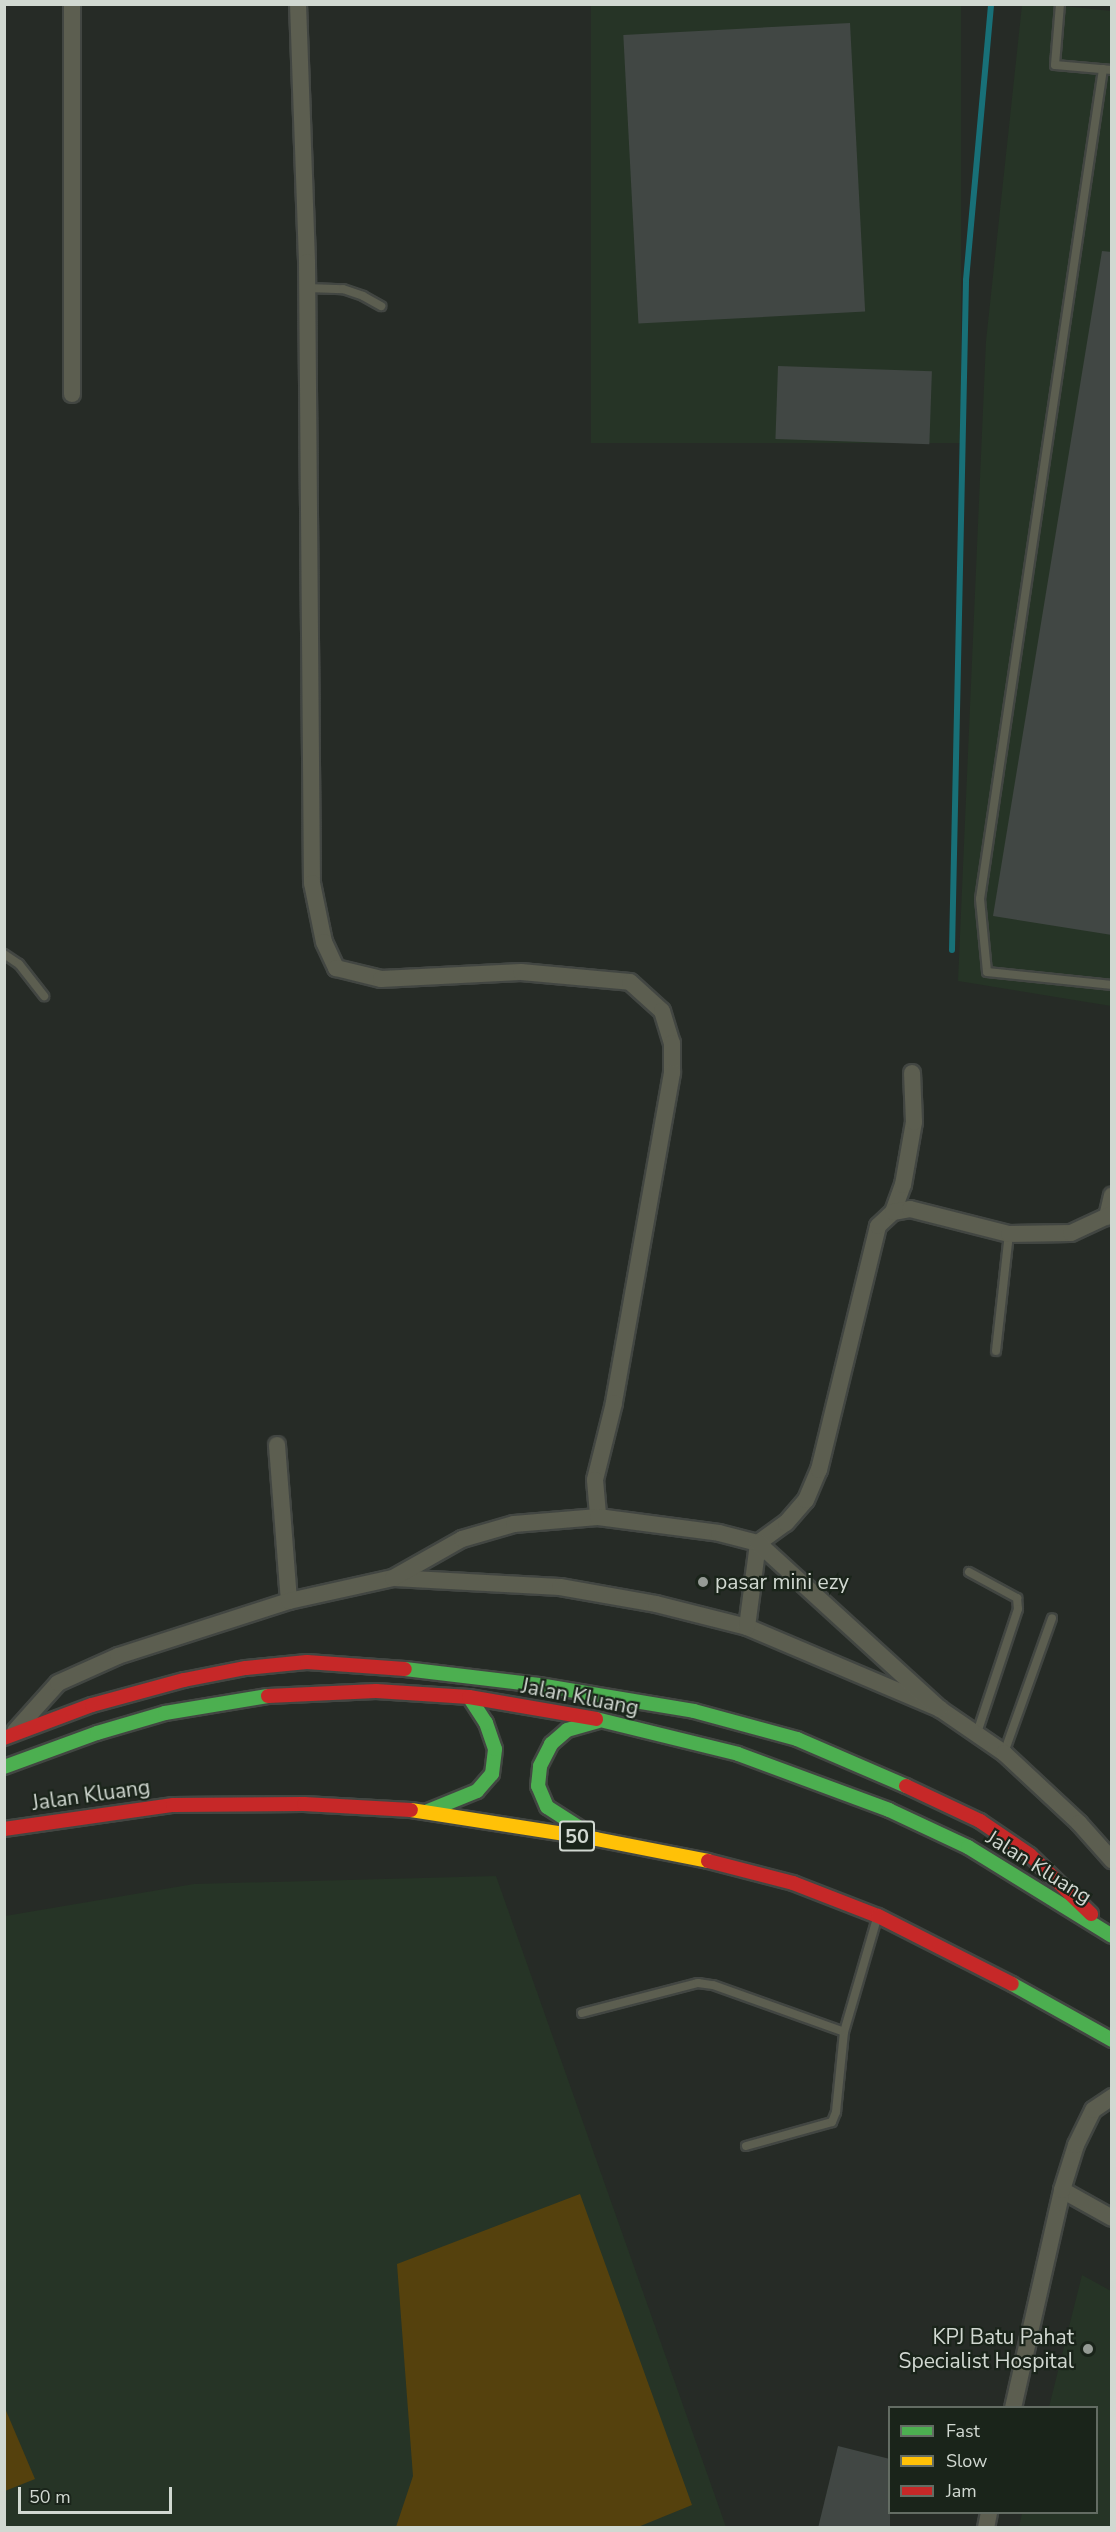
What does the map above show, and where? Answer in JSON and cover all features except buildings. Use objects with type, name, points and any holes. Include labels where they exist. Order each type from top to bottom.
[{"type":"main road","points":[[7,1734],[92,1705],[183,1680],[246,1668],[307,1662],[387,1667],[527,1683],[694,1711],[797,1739],[980,1821],[1030,1854],[1112,1935]]},
{"type":"main road","name":"Jalan Kluang","points":[[4,1767],[97,1733],[165,1713],[251,1697],[376,1691],[469,1697],[602,1720],[738,1754],[889,1810],[968,1847],[1112,1935]]},
{"type":"main road","points":[[427,1811],[477,1791],[492,1774],[495,1749],[486,1723],[469,1697]]},
{"type":"main road","points":[[596,1839],[547,1807],[537,1786],[540,1766],[551,1744],[567,1730],[602,1720]]},
{"type":"main road","name":"Jalan Kluang","points":[[4,1829],[173,1805],[304,1804],[427,1811],[596,1839],[706,1860],[794,1883],[878,1916],[967,1959],[1112,2040]]},
{"type":"street","points":[[72,4],[72,394]]},
{"type":"street","points":[[298,4],[307,288],[312,883],[324,942],[336,968],[381,979],[521,972],[630,982],[662,1011],[672,1043],[672,1073],[614,1403],[595,1480],[598,1517]]},
{"type":"street","points":[[747,1627],[758,1543],[786,1523],[806,1500],[814,1480],[878,1226],[893,1212],[903,1185],[914,1122],[912,1073]]},
{"type":"street","points":[[893,1212],[910,1209],[1009,1234],[1071,1233],[1109,1216],[1112,1196]]},
{"type":"street","points":[[277,1445],[289,1601]]},
{"type":"street","points":[[393,1578],[462,1539],[514,1524],[598,1517],[719,1533],[758,1543],[940,1709],[1004,1753],[1079,1823],[1112,1860]]},
{"type":"street","points":[[7,1734],[58,1683],[118,1656],[289,1601],[393,1578],[560,1587],[656,1604],[747,1627],[940,1709]]},
{"type":"street","points":[[1013,2406],[1062,2190],[1076,2145],[1093,2110],[1112,2097]]},
{"type":"street","points":[[1062,2190],[1112,2218]]},
{"type":"lane","points":[[1060,4],[1055,65],[1107,69],[980,899],[987,972],[1112,984]]},
{"type":"lane","points":[[307,288],[343,289],[381,306]]},
{"type":"lane","points":[[4,954],[19,964],[44,996]]},
{"type":"lane","points":[[996,1351],[1009,1234]]},
{"type":"lane","points":[[969,1572],[1017,1598],[1018,1608],[977,1733]]},
{"type":"lane","points":[[1004,1753],[1052,1618]]},
{"type":"lane","points":[[746,2146],[832,2122],[837,2112],[844,2032],[878,1916]]},
{"type":"lane","points":[[582,2013],[698,1983],[713,1985],[844,2032]]},
{"type":"shaded area","points":[[591,5],[961,5],[961,443],[591,443]]},
{"type":"shaded area","points":[[1022,5],[1054,5],[1111,11],[1111,1006],[958,981],[986,341]]},
{"type":"shaded area","points":[[496,1876],[726,2527],[5,2528],[5,1916],[194,1884]]},
{"type":"shaded area","points":[[580,2194],[692,2505],[638,2527],[396,2527],[413,2476],[397,2264]]},
{"type":"shaded area","name":"KPJ Batu Pahat Specialist Hospital","points":[[1082,2275],[1111,2291],[1111,2527],[1019,2527],[1022,2514],[1098,2514],[1098,2406],[1049,2406]]},
{"type":"shaded area","points":[[4,2406],[35,2479],[5,2491],[4,2491]]},
{"type":"waterway","points":[[952,950],[966,280],[991,4]]},
{"type":"traffic: fast","points":[[405,1669],[539,1685],[694,1711],[797,1739],[906,1786]]},
{"type":"traffic: fast","points":[[4,1767],[97,1733],[165,1713],[268,1696]]},
{"type":"traffic: fast","points":[[428,1811],[477,1791],[492,1774],[495,1749],[486,1723],[469,1697]]},
{"type":"traffic: fast","points":[[596,1719],[738,1754],[889,1810],[968,1847],[1112,1936]]},
{"type":"traffic: fast","points":[[586,1832],[547,1807],[538,1786],[540,1766],[551,1744],[567,1730],[598,1721]]},
{"type":"traffic: fast","points":[[1012,1984],[1112,2040]]},
{"type":"traffic: slow","points":[[411,1810],[596,1839],[708,1861]]},
{"type":"traffic: jam","points":[[4,1738],[92,1705],[184,1680],[246,1668],[307,1662],[405,1669]]},
{"type":"traffic: jam","points":[[268,1696],[376,1691],[469,1697],[596,1719]]},
{"type":"traffic: jam","points":[[906,1786],[980,1821],[1030,1855],[1091,1914]]},
{"type":"traffic: jam","points":[[4,1829],[173,1805],[304,1804],[411,1810]]},
{"type":"traffic: jam","points":[[708,1861],[793,1883],[878,1916],[1012,1984]]},
{"type":"place","name":"pasar mini ezy","points":[[703,1582]]},
{"type":"place","name":"KPJ Batu Pahat Specialist Hospital","points":[[1088,2349]]}]
